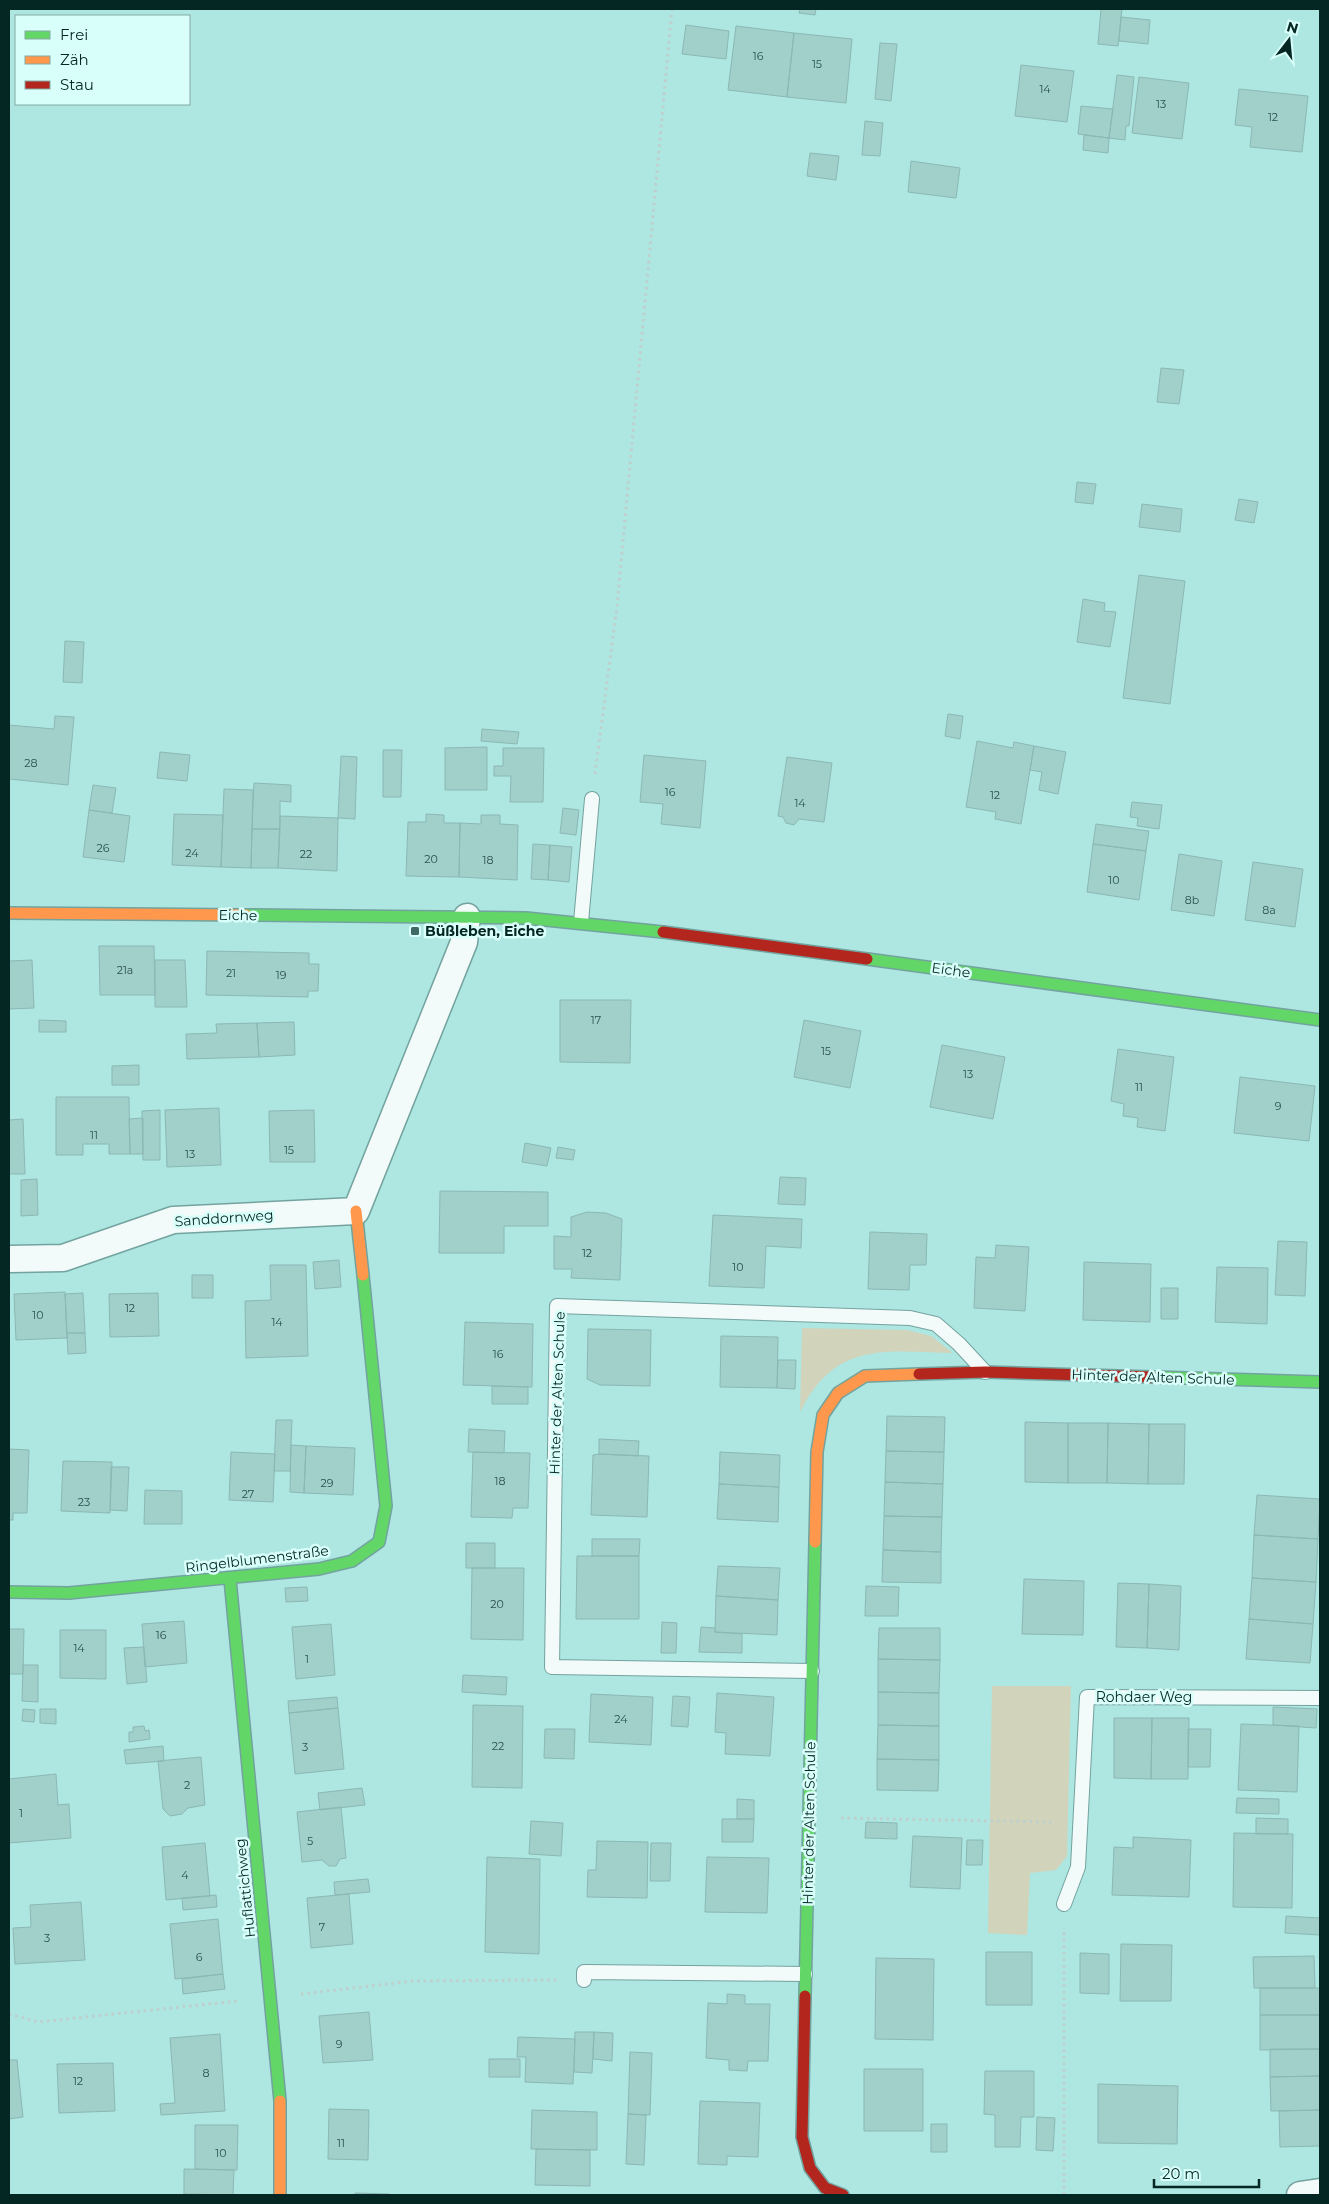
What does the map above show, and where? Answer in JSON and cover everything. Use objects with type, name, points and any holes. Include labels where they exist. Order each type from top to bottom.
[{"type":"street","name":"Eiche","points":[[9,913],[468,917],[526,918],[581,922],[1320,1020]]},
{"type":"street","points":[[356,1211],[464,942],[468,917]]},
{"type":"street","name":"Sanddornweg","points":[[9,1259],[64,1258],[173,1220],[356,1211]]},
{"type":"street","name":"Ringelblumenstraße","points":[[9,1592],[69,1593],[319,1569],[352,1561],[379,1542],[386,1506],[356,1211]]},
{"type":"street","name":"Hinter der Alten Schule","points":[[843,2195],[825,2188],[810,2168],[802,2137],[817,1452],[822,1415],[838,1393],[865,1376],[985,1372],[1320,1382]]},
{"type":"street","name":"Huflattichweg","points":[[230,1579],[281,2111],[280,2195]]},
{"type":"street","points":[[1300,2195],[1320,2192]]},
{"type":"lane","points":[[581,922],[592,799]]},
{"type":"lane","name":"Hinter der Alten Schule","points":[[812,1671],[552,1666],[557,1306],[910,1318],[936,1324],[959,1344],[985,1372]]},
{"type":"lane","name":"Rohdaer Weg","points":[[1064,1904],[1078,1867],[1087,1697],[1320,1698]]},
{"type":"lane","points":[[584,1980],[584,1972],[805,1974]]},
{"type":"path","points":[[592,799],[617,606],[672,9]]},
{"type":"path","points":[[809,1817],[1080,1823]]},
{"type":"path","points":[[1064,1904],[1064,2195]]},
{"type":"green space","points":[[802,1328],[907,1330],[931,1336],[953,1353],[905,1351],[864,1355],[846,1362],[829,1373],[814,1389],[800,1412]]},
{"type":"green space","points":[[992,1686],[1071,1686],[1067,1856],[1056,1870],[1030,1873],[1027,1935],[988,1933]]},
{"type":"building","points":[[800,9],[816,9],[815,15],[799,13]]},
{"type":"building","points":[[1101,9],[1122,9],[1118,46],[1098,44]]},
{"type":"building","points":[[1121,17],[1150,20],[1148,44],[1119,41]]},
{"type":"building","points":[[686,25],[729,31],[726,59],[682,54]]},
{"type":"building","points":[[736,26],[794,33],[787,97],[728,90]]},
{"type":"building","points":[[794,33],[852,39],[846,103],[787,97]]},
{"type":"building","points":[[880,43],[897,44],[891,101],[875,99]]},
{"type":"building","points":[[1021,65],[1074,71],[1067,122],[1015,116]]},
{"type":"building","points":[[1117,75],[1134,77],[1129,126],[1126,126],[1125,140],[1109,138]]},
{"type":"building","points":[[1139,77],[1189,83],[1182,139],[1132,133]]},
{"type":"building","points":[[1239,89],[1308,96],[1302,152],[1250,147],[1252,127],[1235,125]]},
{"type":"building","points":[[1081,106],[1113,109],[1109,138],[1078,134]]},
{"type":"building","points":[[865,121],[883,123],[880,156],[862,155]]},
{"type":"building","points":[[1084,135],[1109,138],[1108,153],[1083,150]]},
{"type":"building","points":[[810,153],[839,156],[836,180],[807,176]]},
{"type":"building","points":[[911,161],[960,168],[956,198],[908,192]]},
{"type":"building","points":[[1161,368],[1184,370],[1179,404],[1157,402]]},
{"type":"building","points":[[1077,482],[1096,484],[1093,504],[1075,502]]},
{"type":"building","points":[[1239,499],[1258,502],[1254,523],[1235,520]]},
{"type":"building","points":[[1142,504],[1182,509],[1180,532],[1139,527]]},
{"type":"building","points":[[1139,575],[1185,581],[1170,704],[1123,698]]},
{"type":"building","points":[[1083,599],[1105,603],[1104,611],[1116,612],[1110,647],[1077,642]]},
{"type":"building","points":[[65,641],[84,642],[82,683],[63,682]]},
{"type":"building","points":[[948,714],[963,716],[960,739],[945,736]]},
{"type":"building","points":[[55,716],[74,717],[68,785],[9,779],[9,725],[54,729]]},
{"type":"building","points":[[482,729],[519,732],[517,744],[481,741]]},
{"type":"building","points":[[977,741],[1013,748],[1014,742],[1034,746],[1021,824],[995,819],[996,812],[966,807]]},
{"type":"building","points":[[1034,746],[1066,752],[1058,794],[1039,790],[1042,772],[1030,770]]},
{"type":"building","points":[[487,747],[487,790],[445,790],[445,748]]},
{"type":"building","points":[[503,748],[544,748],[543,802],[510,802],[511,776],[494,776],[494,766],[503,766]]},
{"type":"building","points":[[383,750],[402,750],[401,797],[383,797]]},
{"type":"building","points":[[160,752],[190,755],[187,781],[157,778]]},
{"type":"building","points":[[644,755],[706,761],[700,828],[661,824],[663,804],[640,802]]},
{"type":"building","points":[[341,756],[357,757],[355,819],[338,818]]},
{"type":"building","points":[[787,757],[832,763],[824,822],[799,819],[794,825],[786,823],[783,817],[778,816]]},
{"type":"building","points":[[254,783],[291,785],[291,802],[280,801],[280,829],[252,829]]},
{"type":"building","points":[[93,785],[116,788],[112,813],[89,810]]},
{"type":"building","points":[[224,789],[253,790],[251,868],[221,867]]},
{"type":"building","points":[[1132,802],[1162,805],[1159,829],[1137,826],[1138,818],[1130,817]]},
{"type":"building","points":[[563,808],[579,810],[576,835],[560,833]]},
{"type":"building","points":[[89,810],[130,816],[124,862],[83,857]]},
{"type":"building","points":[[174,814],[223,815],[221,867],[172,865]]},
{"type":"building","points":[[426,814],[444,815],[444,823],[460,823],[459,877],[406,876],[408,822],[426,822]]},
{"type":"building","points":[[481,815],[500,815],[500,824],[518,825],[517,880],[459,877],[460,823],[481,824]]},
{"type":"building","points":[[280,816],[338,818],[337,871],[278,868]]},
{"type":"building","points":[[1096,824],[1149,831],[1146,851],[1093,844]]},
{"type":"building","points":[[252,829],[280,829],[278,868],[251,868]]},
{"type":"building","points":[[533,844],[550,845],[548,880],[531,879]]},
{"type":"building","points":[[1093,844],[1146,851],[1139,900],[1087,892]]},
{"type":"building","points":[[550,845],[572,847],[569,882],[548,880]]},
{"type":"building","points":[[1179,854],[1222,861],[1214,916],[1171,910]]},
{"type":"building","points":[[1253,862],[1303,869],[1295,927],[1245,920]]},
{"type":"building","points":[[99,946],[154,946],[155,995],[100,995]]},
{"type":"building","points":[[207,951],[309,953],[309,964],[319,964],[318,991],[308,991],[308,997],[206,995]]},
{"type":"building","points":[[32,960],[34,1008],[9,1009],[9,961]]},
{"type":"building","points":[[155,960],[185,960],[187,1007],[155,1007]]},
{"type":"building","points":[[560,1000],[631,1000],[630,1063],[560,1062]]},
{"type":"building","points":[[39,1020],[66,1021],[66,1032],[39,1032]]},
{"type":"building","points":[[804,1020],[861,1031],[850,1088],[794,1077]]},
{"type":"building","points":[[294,1022],[295,1055],[259,1057],[257,1023]]},
{"type":"building","points":[[257,1023],[259,1057],[187,1059],[186,1034],[217,1033],[216,1024]]},
{"type":"building","points":[[942,1045],[1005,1057],[993,1119],[930,1107]]},
{"type":"building","points":[[1118,1049],[1174,1057],[1165,1131],[1137,1127],[1138,1118],[1123,1116],[1124,1104],[1111,1101]]},
{"type":"building","points":[[139,1065],[139,1085],[112,1085],[112,1066]]},
{"type":"building","points":[[1240,1077],[1315,1086],[1309,1141],[1234,1133]]},
{"type":"building","points":[[56,1097],[129,1097],[130,1154],[109,1154],[109,1144],[83,1144],[83,1155],[56,1155]]},
{"type":"building","points":[[219,1108],[221,1165],[167,1167],[165,1110]]},
{"type":"building","points":[[160,1110],[160,1160],[143,1160],[142,1111]]},
{"type":"building","points":[[314,1110],[315,1162],[270,1162],[269,1111]]},
{"type":"building","points":[[143,1118],[143,1154],[130,1154],[129,1119]]},
{"type":"building","points":[[23,1119],[25,1174],[9,1174],[9,1120]]},
{"type":"building","points":[[525,1143],[551,1148],[547,1166],[522,1162]]},
{"type":"building","points":[[558,1147],[575,1150],[573,1160],[556,1158]]},
{"type":"building","points":[[780,1177],[806,1178],[805,1205],[778,1204]]},
{"type":"building","points":[[37,1179],[38,1215],[21,1216],[21,1180]]},
{"type":"building","points":[[440,1191],[548,1192],[548,1226],[504,1226],[504,1253],[439,1253]]},
{"type":"building","points":[[587,1212],[606,1213],[622,1219],[620,1280],[571,1278],[572,1269],[554,1269],[554,1236],[571,1237],[571,1217]]},
{"type":"building","points":[[713,1215],[802,1219],[801,1248],[766,1246],[764,1288],[709,1286]]},
{"type":"building","points":[[870,1232],[927,1234],[926,1265],[910,1265],[909,1290],[868,1289]]},
{"type":"building","points":[[1278,1241],[1307,1242],[1305,1296],[1275,1295]]},
{"type":"building","points":[[996,1245],[1029,1247],[1025,1311],[974,1308],[976,1257],[995,1258]]},
{"type":"building","points":[[339,1260],[341,1287],[315,1289],[313,1262]]},
{"type":"building","points":[[1084,1262],[1151,1264],[1150,1322],[1083,1320]]},
{"type":"building","points":[[270,1265],[306,1265],[308,1356],[246,1358],[245,1301],[271,1300]]},
{"type":"building","points":[[1217,1267],[1268,1268],[1267,1324],[1215,1322]]},
{"type":"building","points":[[192,1275],[213,1275],[213,1298],[192,1298]]},
{"type":"building","points":[[1161,1288],[1178,1288],[1178,1319],[1161,1319]]},
{"type":"building","points":[[65,1292],[67,1338],[16,1340],[14,1294]]},
{"type":"building","points":[[83,1293],[85,1333],[67,1333],[65,1294]]},
{"type":"building","points":[[158,1293],[159,1336],[110,1337],[109,1294]]},
{"type":"building","points":[[465,1322],[533,1324],[532,1387],[463,1385]]},
{"type":"building","points":[[588,1329],[651,1330],[650,1386],[600,1385],[587,1379]]},
{"type":"building","points":[[67,1333],[85,1333],[86,1353],[68,1354]]},
{"type":"building","points":[[721,1336],[778,1337],[777,1388],[720,1387]]},
{"type":"building","points":[[778,1360],[796,1360],[795,1389],[777,1388]]},
{"type":"building","points":[[492,1386],[528,1387],[528,1404],[492,1404]]},
{"type":"building","points":[[887,1416],[945,1417],[944,1452],[886,1451]]},
{"type":"building","points":[[276,1420],[292,1420],[290,1471],[274,1471]]},
{"type":"building","points":[[1025,1422],[1068,1423],[1068,1483],[1025,1482]]},
{"type":"building","points":[[1068,1423],[1108,1423],[1107,1483],[1068,1483]]},
{"type":"building","points":[[1108,1423],[1149,1424],[1148,1484],[1107,1483]]},
{"type":"building","points":[[1149,1424],[1185,1424],[1184,1484],[1148,1484]]},
{"type":"building","points":[[469,1429],[505,1431],[504,1453],[468,1452]]},
{"type":"building","points":[[599,1439],[639,1441],[638,1456],[599,1454]]},
{"type":"building","points":[[291,1445],[306,1446],[304,1493],[290,1492]]},
{"type":"building","points":[[306,1446],[355,1448],[353,1495],[304,1493]]},
{"type":"building","points":[[9,1449],[29,1450],[27,1513],[13,1513],[13,1520],[9,1520]]},
{"type":"building","points":[[886,1451],[944,1452],[943,1484],[885,1482]]},
{"type":"building","points":[[231,1452],[275,1454],[273,1502],[229,1500]]},
{"type":"building","points":[[473,1452],[530,1453],[528,1508],[513,1508],[512,1518],[471,1517]]},
{"type":"building","points":[[720,1452],[780,1455],[779,1487],[719,1484]]},
{"type":"building","points":[[593,1455],[649,1456],[647,1517],[591,1515]]},
{"type":"building","points":[[63,1461],[112,1462],[110,1513],[61,1511]]},
{"type":"building","points":[[111,1467],[129,1467],[127,1511],[110,1510]]},
{"type":"building","points":[[885,1482],[943,1484],[942,1517],[884,1516]]},
{"type":"building","points":[[719,1484],[779,1487],[778,1522],[717,1519]]},
{"type":"building","points":[[145,1490],[182,1491],[182,1524],[144,1524]]},
{"type":"building","points":[[1257,1495],[1320,1499],[1318,1539],[1254,1535]]},
{"type":"building","points":[[884,1516],[942,1517],[941,1552],[883,1550]]},
{"type":"building","points":[[1254,1535],[1318,1539],[1316,1582],[1252,1578]]},
{"type":"building","points":[[592,1539],[640,1539],[639,1556],[592,1556]]},
{"type":"building","points":[[466,1543],[495,1543],[495,1568],[466,1568]]},
{"type":"building","points":[[883,1550],[941,1552],[941,1583],[882,1582]]},
{"type":"building","points":[[577,1556],[639,1556],[639,1619],[576,1619]]},
{"type":"building","points":[[718,1566],[780,1568],[778,1600],[716,1596]]},
{"type":"building","points":[[472,1568],[524,1568],[523,1640],[471,1639]]},
{"type":"building","points":[[1252,1578],[1316,1582],[1313,1624],[1249,1619]]},
{"type":"building","points":[[1024,1579],[1084,1581],[1083,1635],[1022,1634]]},
{"type":"building","points":[[1118,1583],[1149,1584],[1147,1648],[1116,1647]]},
{"type":"building","points":[[1149,1584],[1181,1586],[1179,1650],[1147,1648]]},
{"type":"building","points":[[866,1586],[899,1587],[898,1616],[865,1616]]},
{"type":"building","points":[[307,1587],[308,1601],[286,1602],[285,1588]]},
{"type":"building","points":[[716,1596],[778,1600],[777,1635],[715,1632]]},
{"type":"building","points":[[1249,1619],[1313,1624],[1310,1663],[1246,1659]]},
{"type":"building","points":[[184,1621],[187,1663],[145,1667],[142,1624]]},
{"type":"building","points":[[662,1622],[677,1623],[676,1653],[661,1653]]},
{"type":"building","points":[[331,1624],[335,1675],[296,1679],[292,1627]]},
{"type":"building","points":[[701,1627],[715,1628],[715,1632],[742,1634],[742,1653],[699,1652]]},
{"type":"building","points":[[879,1628],[940,1628],[940,1660],[878,1659]]},
{"type":"building","points":[[9,1629],[24,1629],[23,1674],[9,1674]]},
{"type":"building","points":[[60,1630],[106,1630],[106,1679],[60,1678]]},
{"type":"building","points":[[144,1647],[147,1682],[127,1684],[124,1648]]},
{"type":"building","points":[[878,1659],[940,1660],[939,1693],[878,1692]]},
{"type":"building","points":[[23,1665],[38,1665],[38,1702],[22,1701]]},
{"type":"building","points":[[463,1675],[507,1677],[506,1695],[462,1692]]},
{"type":"building","points":[[878,1692],[939,1693],[939,1726],[878,1725]]},
{"type":"building","points":[[717,1693],[774,1697],[770,1756],[725,1754],[726,1733],[715,1732]]},
{"type":"building","points":[[591,1694],[653,1697],[651,1745],[589,1742]]},
{"type":"building","points":[[673,1696],[690,1697],[688,1727],[671,1726]]},
{"type":"building","points":[[337,1697],[338,1708],[289,1713],[288,1701]]},
{"type":"building","points":[[473,1705],[523,1706],[522,1788],[472,1787]]},
{"type":"building","points":[[1273,1707],[1317,1709],[1316,1728],[1273,1725]]},
{"type":"building","points":[[338,1708],[344,1769],[295,1774],[289,1713]]},
{"type":"building","points":[[23,1709],[35,1710],[34,1722],[22,1721]]},
{"type":"building","points":[[40,1709],[56,1709],[56,1724],[40,1723]]},
{"type":"building","points":[[1114,1718],[1152,1718],[1151,1779],[1114,1778]]},
{"type":"building","points":[[1152,1718],[1189,1718],[1188,1779],[1151,1779]]},
{"type":"building","points":[[1241,1724],[1299,1726],[1297,1792],[1238,1790]]},
{"type":"building","points":[[878,1725],[939,1726],[939,1760],[877,1759]]},
{"type":"building","points":[[144,1726],[145,1731],[149,1730],[150,1739],[129,1742],[129,1732],[133,1732],[133,1727]]},
{"type":"building","points":[[545,1729],[575,1729],[574,1759],[544,1758]]},
{"type":"building","points":[[1188,1729],[1211,1729],[1210,1767],[1188,1767]]},
{"type":"building","points":[[163,1746],[164,1761],[126,1764],[124,1750]]},
{"type":"building","points":[[201,1757],[205,1805],[188,1808],[182,1814],[170,1816],[163,1809],[158,1761]]},
{"type":"building","points":[[877,1759],[939,1760],[938,1791],[877,1790]]},
{"type":"building","points":[[56,1774],[58,1805],[69,1804],[71,1838],[9,1843],[9,1779]]},
{"type":"building","points":[[362,1788],[365,1805],[320,1810],[318,1793]]},
{"type":"building","points":[[1237,1798],[1279,1799],[1279,1814],[1236,1813]]},
{"type":"building","points":[[737,1799],[754,1800],[754,1819],[737,1819]]},
{"type":"building","points":[[341,1807],[346,1858],[340,1859],[336,1866],[329,1866],[322,1860],[302,1862],[297,1812]]},
{"type":"building","points":[[1256,1818],[1288,1819],[1288,1834],[1256,1834]]},
{"type":"building","points":[[722,1819],[754,1819],[753,1842],[722,1842]]},
{"type":"building","points":[[531,1821],[563,1823],[561,1856],[529,1854]]},
{"type":"building","points":[[866,1822],[897,1823],[897,1839],[865,1838]]},
{"type":"building","points":[[1234,1833],[1293,1834],[1292,1908],[1233,1907]]},
{"type":"building","points":[[913,1836],[962,1838],[960,1889],[910,1887]]},
{"type":"building","points":[[1133,1837],[1191,1840],[1189,1897],[1112,1895],[1114,1847],[1133,1848]]},
{"type":"building","points":[[967,1840],[983,1840],[982,1865],[966,1865]]},
{"type":"building","points":[[597,1841],[648,1842],[647,1898],[587,1897],[588,1870],[596,1870]]},
{"type":"building","points":[[205,1843],[210,1896],[166,1900],[162,1847]]},
{"type":"building","points":[[651,1843],[671,1843],[670,1881],[650,1881]]},
{"type":"building","points":[[487,1857],[540,1859],[539,1954],[485,1952]]},
{"type":"building","points":[[707,1857],[769,1858],[767,1913],[705,1912]]},
{"type":"building","points":[[368,1879],[370,1892],[335,1895],[334,1882]]},
{"type":"building","points":[[349,1894],[353,1944],[311,1948],[307,1898]]},
{"type":"building","points":[[216,1895],[217,1907],[183,1910],[182,1898]]},
{"type":"building","points":[[81,1902],[85,1960],[15,1964],[13,1928],[31,1927],[30,1905]]},
{"type":"building","points":[[1286,1916],[1320,1918],[1320,1935],[1285,1933]]},
{"type":"building","points":[[218,1919],[223,1974],[175,1979],[170,1924]]},
{"type":"building","points":[[1121,1944],[1172,1945],[1171,2001],[1120,2001]]},
{"type":"building","points":[[986,1952],[1032,1952],[1032,2005],[986,2005]]},
{"type":"building","points":[[1080,1953],[1109,1954],[1109,1994],[1080,1993]]},
{"type":"building","points":[[1314,1956],[1315,1988],[1254,1988],[1253,1957]]},
{"type":"building","points":[[876,1958],[934,1959],[933,2040],[875,2039]]},
{"type":"building","points":[[223,1974],[225,1989],[183,1994],[182,1979]]},
{"type":"building","points":[[1260,1988],[1320,1988],[1320,2015],[1260,2015]]},
{"type":"building","points":[[727,1994],[745,1995],[745,2004],[770,2004],[768,2061],[748,2061],[747,2071],[729,2070],[729,2060],[706,2058],[708,2003],[727,2004]]},
{"type":"building","points":[[369,2012],[373,2060],[323,2063],[319,2016]]},
{"type":"building","points":[[1260,2015],[1320,2015],[1320,2049],[1260,2050]]},
{"type":"building","points":[[575,2032],[594,2032],[592,2073],[574,2072]]},
{"type":"building","points":[[594,2032],[613,2033],[612,2061],[593,2059]]},
{"type":"building","points":[[220,2034],[225,2111],[161,2115],[160,2104],[175,2103],[170,2038]]},
{"type":"building","points":[[518,2037],[575,2039],[573,2084],[525,2082],[526,2057],[517,2057]]},
{"type":"building","points":[[1270,2049],[1320,2049],[1320,2076],[1270,2077]]},
{"type":"building","points":[[630,2052],[652,2053],[650,2115],[628,2114]]},
{"type":"building","points":[[489,2059],[520,2059],[520,2077],[489,2077]]},
{"type":"building","points":[[9,2060],[17,2060],[23,2117],[9,2119]]},
{"type":"building","points":[[113,2063],[115,2111],[59,2113],[57,2064]]},
{"type":"building","points":[[864,2069],[923,2069],[923,2131],[864,2131]]},
{"type":"building","points":[[985,2071],[1034,2071],[1034,2117],[1021,2117],[1020,2147],[995,2147],[995,2115],[984,2114]]},
{"type":"building","points":[[1320,2076],[1320,2110],[1271,2111],[1270,2077]]},
{"type":"building","points":[[1098,2084],[1178,2086],[1177,2144],[1098,2143]]},
{"type":"building","points":[[700,2101],[760,2103],[758,2157],[727,2156],[727,2165],[698,2164]]},
{"type":"building","points":[[329,2109],[369,2110],[368,2160],[328,2159]]},
{"type":"building","points":[[532,2110],[597,2112],[597,2150],[531,2149]]},
{"type":"building","points":[[1320,2110],[1320,2146],[1280,2147],[1279,2111]]},
{"type":"building","points":[[628,2114],[646,2115],[644,2165],[626,2164]]},
{"type":"building","points":[[1037,2117],[1055,2118],[1053,2151],[1036,2150]]},
{"type":"building","points":[[931,2124],[947,2124],[947,2152],[931,2152]]},
{"type":"building","points":[[195,2125],[238,2125],[237,2170],[195,2169]]},
{"type":"building","points":[[536,2149],[590,2150],[590,2186],[535,2185]]},
{"type":"building","points":[[184,2169],[234,2170],[233,2195],[184,2194]]},
{"type":"building","points":[[355,2193],[389,2194],[389,2195],[355,2195]]},
{"type":"traffic: fast","points":[[246,915],[526,918],[663,932]]},
{"type":"traffic: fast","points":[[867,959],[1320,1020]]},
{"type":"traffic: fast","points":[[9,1592],[69,1593],[319,1569],[352,1561],[379,1542],[386,1506],[363,1275]]},
{"type":"traffic: fast","points":[[1153,1377],[1320,1382]]},
{"type":"traffic: fast","points":[[805,1996],[815,1542]]},
{"type":"traffic: fast","points":[[230,1579],[280,2101]]},
{"type":"traffic: slow","points":[[9,913],[246,915]]},
{"type":"traffic: slow","points":[[356,1211],[363,1275]]},
{"type":"traffic: slow","points":[[815,1542],[817,1452],[823,1415],[838,1393],[865,1376],[919,1374]]},
{"type":"traffic: slow","points":[[280,2101],[280,2195]]},
{"type":"traffic: jam","points":[[663,932],[867,959]]},
{"type":"traffic: jam","points":[[919,1374],[985,1372],[1153,1377]]},
{"type":"traffic: jam","points":[[805,1996],[802,2137],[810,2168],[825,2188],[843,2195]]},
{"type":"place","name":"Büßleben, Eiche","points":[[415,931]]}]
